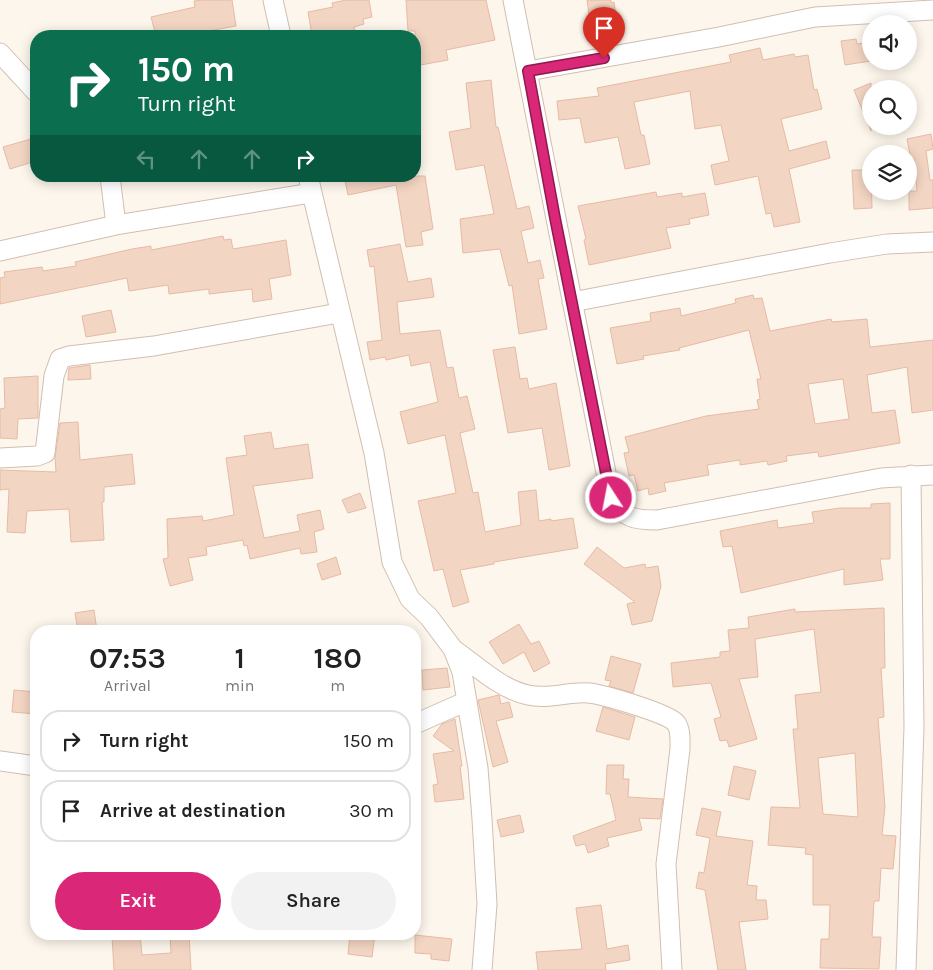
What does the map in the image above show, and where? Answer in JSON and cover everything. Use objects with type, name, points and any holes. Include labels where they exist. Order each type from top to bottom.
[{"type":"street","points":[[274,0],[279,30]]},
{"type":"street","points":[[513,0],[611,498],[622,514],[639,520],[657,520],[881,478],[933,475]]},
{"type":"street","points":[[528,71],[719,37],[815,17],[933,10]]},
{"type":"street","points":[[0,53],[30,86]]},
{"type":"street","points":[[111,182],[116,225]]},
{"type":"street","points":[[0,251],[309,185],[374,453],[392,562],[410,599],[429,616],[453,650],[462,672],[478,768],[487,904],[482,970]]},
{"type":"street","points":[[572,302],[839,251],[887,244],[933,242]]},
{"type":"street","points":[[0,458],[37,456],[45,453],[54,376],[60,360],[69,356],[144,347],[339,313]]},
{"type":"street","points":[[906,970],[914,727],[911,475]]},
{"type":"street","points":[[453,650],[498,683],[514,691],[546,698],[588,693],[669,717],[677,724],[680,735],[680,749],[666,864],[672,970]]},
{"type":"street","points":[[421,721],[467,701]]},
{"type":"street","points":[[0,761],[30,765]]},
{"type":"building","points":[[232,0],[236,26],[214,30],[154,30],[151,17],[195,7],[194,1]]},
{"type":"building","points":[[346,0],[369,0],[372,17],[363,19],[364,24],[354,27],[355,30],[311,30],[308,12],[333,7],[332,3]]},
{"type":"building","points":[[406,0],[486,0],[495,40],[446,50],[448,60],[421,65],[421,30],[408,30]]},
{"type":"building","points":[[587,0],[611,0],[611,3],[614,2],[618,32],[592,36]]},
{"type":"building","points":[[856,39],[857,44],[862,43],[862,62],[845,65],[841,41]]},
{"type":"building","points":[[760,48],[763,60],[794,54],[795,57],[808,55],[814,90],[817,89],[822,109],[781,119],[789,151],[826,141],[830,158],[789,169],[800,222],[774,227],[771,213],[766,214],[758,176],[715,185],[711,165],[729,161],[721,125],[695,129],[690,91],[634,102],[650,164],[625,169],[618,137],[585,143],[580,118],[559,120],[557,101],[599,96],[597,88],[731,62],[729,55]]},
{"type":"building","points":[[491,80],[496,127],[498,127],[517,209],[529,206],[534,228],[521,231],[528,263],[540,260],[544,278],[538,279],[547,329],[519,334],[512,285],[509,286],[500,249],[463,253],[460,219],[494,214],[484,165],[456,170],[449,132],[471,128],[466,83]]},
{"type":"building","points":[[862,87],[862,109],[854,90]]},
{"type":"building","points":[[931,134],[933,149],[926,151],[930,180],[933,180],[933,208],[909,210],[909,200],[917,200],[917,145],[908,145],[907,139]]},
{"type":"building","points":[[30,139],[30,163],[10,169],[3,147]]},
{"type":"building","points":[[852,170],[862,170],[862,200],[872,200],[872,208],[854,209]]},
{"type":"building","points":[[421,176],[425,176],[433,229],[421,232],[423,245],[406,247],[396,185],[348,195],[345,182],[421,182]]},
{"type":"building","points":[[656,192],[657,197],[682,193],[682,197],[705,193],[709,215],[689,219],[690,224],[666,228],[671,248],[589,265],[584,240],[586,239],[578,206]]},
{"type":"building","points":[[223,236],[224,240],[231,239],[233,249],[286,240],[291,275],[269,279],[272,299],[253,302],[252,289],[209,294],[209,289],[169,294],[168,285],[129,291],[127,278],[0,304],[0,278],[5,277],[4,272],[42,267],[43,271],[76,266],[75,262],[132,249],[151,246],[151,250]]},
{"type":"building","points":[[400,244],[408,282],[431,278],[434,297],[397,302],[400,334],[440,330],[447,368],[453,367],[459,398],[467,396],[475,429],[460,433],[473,493],[478,492],[485,532],[521,525],[518,492],[536,490],[539,521],[573,518],[578,548],[494,562],[494,564],[460,570],[469,602],[453,607],[443,569],[434,571],[418,501],[456,493],[445,435],[408,444],[400,412],[438,402],[430,362],[411,366],[409,355],[386,360],[385,357],[370,360],[367,342],[382,340],[374,266],[370,267],[367,250]]},
{"type":"building","points":[[753,295],[754,299],[762,298],[770,331],[831,319],[832,322],[867,319],[870,347],[933,340],[933,410],[912,413],[907,367],[867,375],[872,413],[895,410],[900,443],[819,457],[818,452],[786,456],[787,461],[768,465],[767,461],[740,465],[740,460],[707,465],[709,475],[664,483],[666,491],[649,495],[648,488],[638,491],[634,475],[629,476],[624,453],[629,452],[625,437],[706,416],[759,409],[757,400],[760,399],[757,379],[761,379],[749,330],[679,348],[680,350],[643,356],[644,359],[617,364],[610,328],[651,321],[650,313],[680,308],[681,316],[736,303],[735,299]],"holes":[[[843,379],[849,419],[815,424],[808,384]]]},
{"type":"building","points":[[111,310],[116,332],[86,337],[82,316]]},
{"type":"building","points":[[515,347],[520,379],[527,378],[529,389],[556,383],[570,466],[549,470],[542,428],[508,433],[493,350]]},
{"type":"building","points":[[90,365],[91,379],[68,380],[69,368]]},
{"type":"building","points":[[38,376],[38,418],[18,419],[17,439],[0,438],[0,409],[5,408],[4,378]]},
{"type":"building","points":[[78,422],[80,460],[132,454],[135,484],[104,487],[104,502],[102,502],[104,540],[71,542],[69,509],[27,511],[25,533],[7,532],[9,489],[0,490],[0,470],[56,472],[55,458],[60,423]]},
{"type":"building","points":[[271,432],[274,449],[308,444],[313,478],[253,486],[264,538],[300,531],[297,515],[320,510],[324,529],[314,532],[317,552],[301,554],[300,548],[250,559],[247,545],[244,546],[243,540],[206,547],[207,555],[188,558],[193,580],[170,586],[163,559],[168,558],[167,519],[202,516],[203,521],[234,515],[226,458],[247,455],[244,436]]},
{"type":"building","points":[[360,493],[366,508],[348,513],[342,500]]},
{"type":"building","points":[[890,503],[890,559],[880,559],[883,580],[844,585],[844,569],[741,593],[732,546],[723,547],[720,531],[777,520],[778,528],[814,523],[812,512],[840,508],[871,508],[871,504]]},
{"type":"building","points":[[597,547],[624,568],[645,564],[646,568],[658,566],[661,586],[652,621],[632,625],[627,604],[635,602],[584,564]]},
{"type":"building","points":[[336,557],[341,574],[322,580],[317,564]]},
{"type":"building","points":[[884,608],[885,668],[881,668],[884,717],[878,718],[885,807],[882,835],[896,836],[893,869],[881,868],[879,901],[874,901],[872,937],[881,937],[879,969],[820,968],[821,939],[829,939],[830,905],[813,905],[813,855],[805,854],[806,848],[768,845],[771,807],[800,808],[793,729],[798,729],[795,695],[821,692],[814,629],[755,639],[758,677],[739,679],[757,739],[729,747],[727,740],[720,741],[714,719],[721,717],[711,683],[673,687],[671,663],[720,657],[720,652],[730,651],[728,630],[749,628],[748,617],[795,609],[795,612]],"holes":[[[855,753],[858,817],[823,814],[818,758]]]},
{"type":"building","points":[[94,610],[96,625],[77,625],[75,613]]},
{"type":"building","points":[[519,624],[531,644],[539,641],[550,663],[534,672],[524,652],[503,664],[489,642]]},
{"type":"building","points":[[611,656],[641,664],[633,693],[609,686],[611,681],[605,680]]},
{"type":"building","points":[[447,668],[450,687],[423,690],[422,670]]},
{"type":"building","points":[[14,690],[30,691],[30,714],[12,712]]},
{"type":"building","points":[[499,695],[501,704],[509,702],[513,717],[496,721],[508,762],[493,767],[478,700]]},
{"type":"building","points":[[603,707],[635,717],[629,740],[596,731]]},
{"type":"building","points":[[455,719],[462,766],[460,766],[464,799],[435,802],[433,785],[438,784],[433,754],[454,751],[433,736],[442,724]]},
{"type":"building","points":[[607,765],[624,765],[623,779],[629,779],[628,797],[663,799],[660,819],[639,818],[642,830],[607,838],[609,846],[588,853],[585,844],[576,846],[573,836],[616,820],[610,794],[606,794]]},
{"type":"building","points":[[734,766],[756,771],[749,800],[728,795]]},
{"type":"building","points":[[702,808],[721,812],[716,836],[753,841],[747,885],[757,886],[756,900],[766,900],[768,919],[739,922],[746,970],[718,970],[705,890],[696,888],[699,872],[704,873],[710,838],[696,835]]},
{"type":"building","points":[[520,815],[524,832],[501,837],[497,820]]},
{"type":"building","points":[[601,905],[607,949],[628,945],[630,960],[605,964],[606,970],[538,970],[536,952],[582,949],[576,908]]},
{"type":"building","points":[[421,936],[452,939],[449,961],[431,959],[431,954],[415,953],[415,940],[421,940]]},
{"type":"building","points":[[112,940],[141,940],[142,955],[171,953],[170,940],[189,940],[191,970],[114,970]]},
{"type":"building","points":[[349,940],[374,940],[372,957],[348,954]]},
{"type":"route","points":[[604,58],[528,71],[555,218],[611,498]]}]
